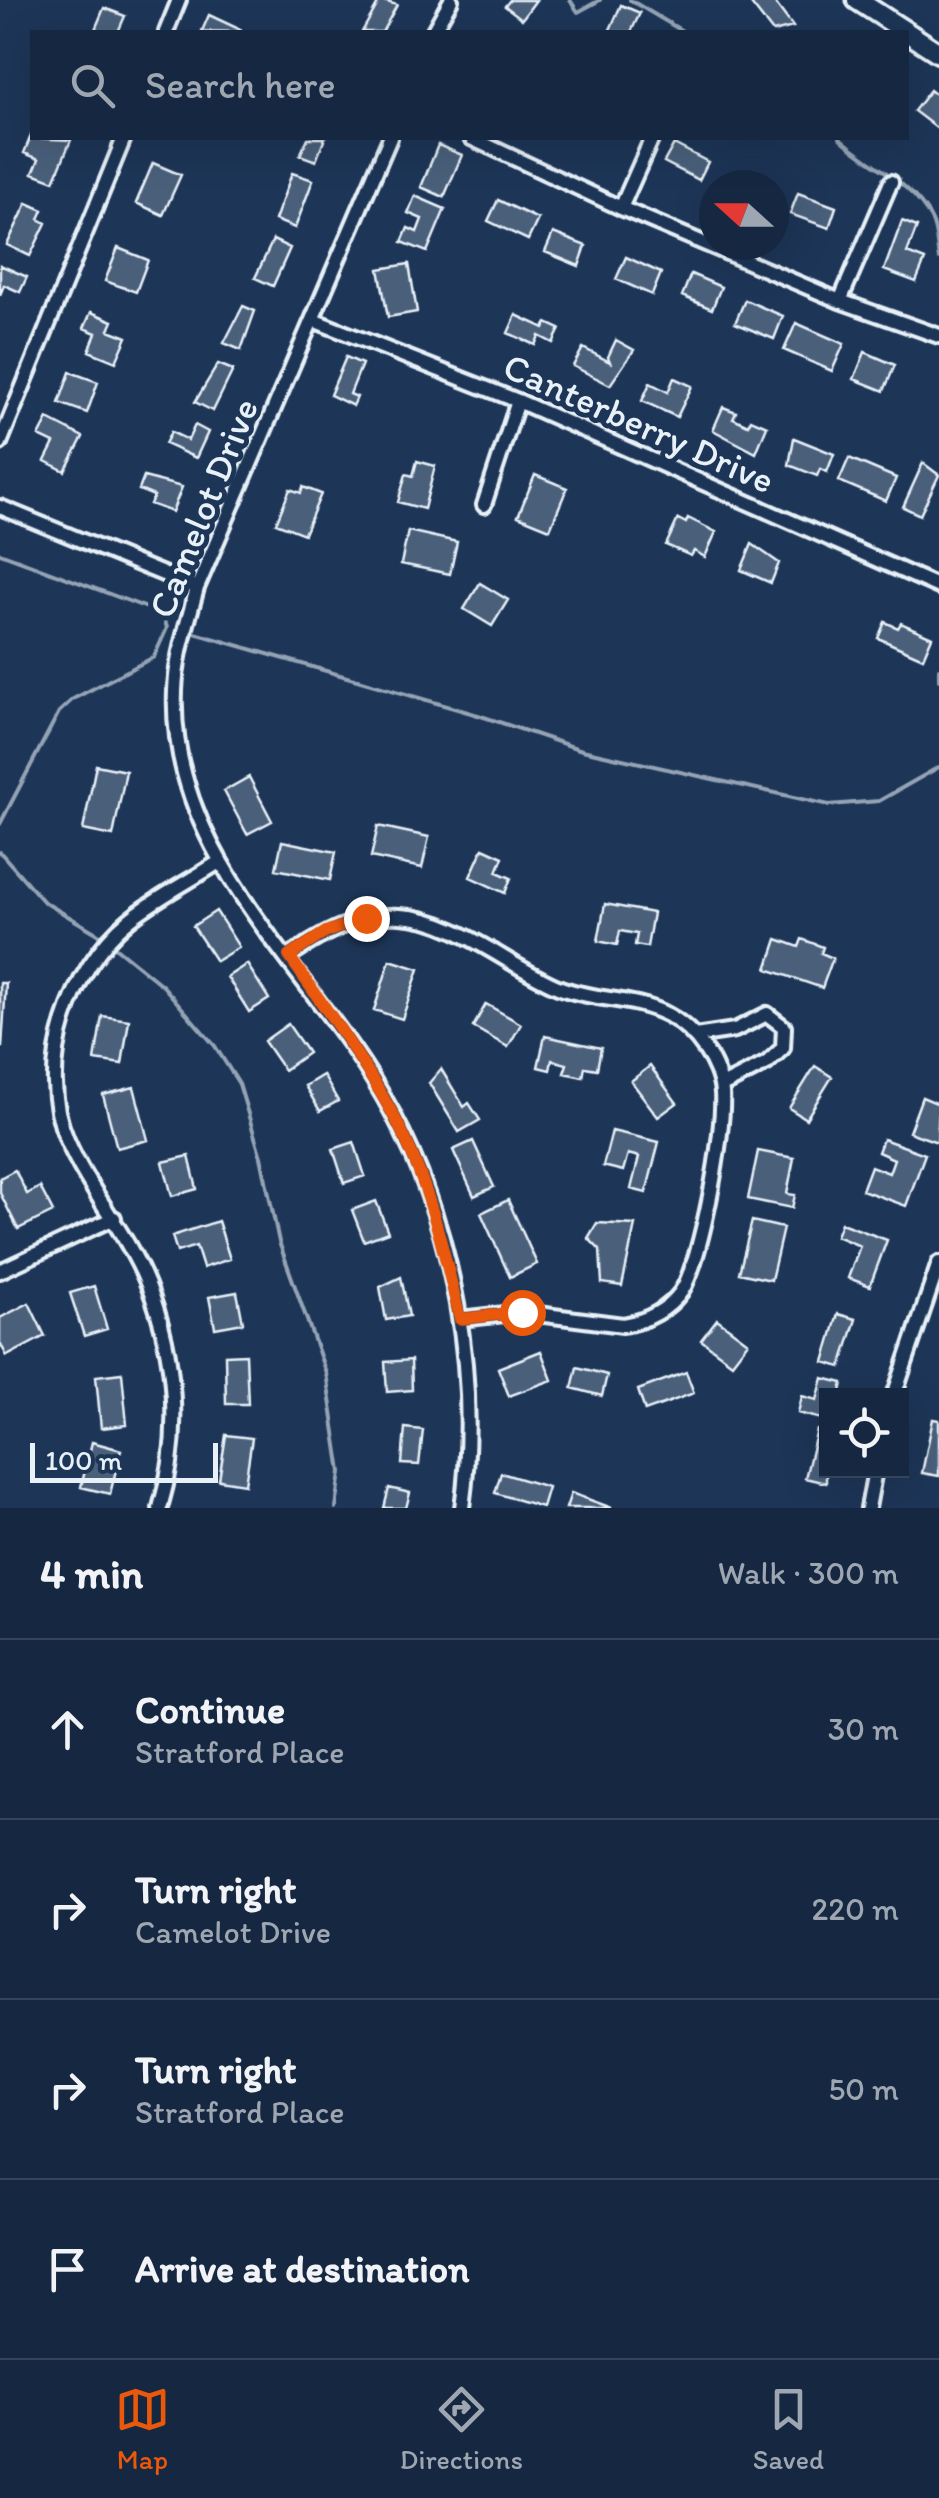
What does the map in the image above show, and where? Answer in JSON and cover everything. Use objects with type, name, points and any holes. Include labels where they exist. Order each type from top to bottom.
[{"type":"street","points":[[167,30],[179,0]]},
{"type":"street","points":[[434,30],[451,0]]},
{"type":"street","points":[[857,0],[903,30]]},
{"type":"street","points":[[909,34],[939,53]]},
{"type":"street","points":[[0,442],[123,140]]},
{"type":"street","name":"Camelot Drive","points":[[389,140],[197,588],[179,654],[176,734],[186,792],[219,862],[289,956],[390,1109],[409,1148],[444,1249],[460,1319],[465,1437],[462,1508]]},
{"type":"street","points":[[475,140],[621,208],[840,300],[939,336]]},
{"type":"street","points":[[621,208],[651,140]]},
{"type":"street","points":[[840,300],[891,182]]},
{"type":"street","name":"Canterberry Drive","points":[[313,320],[518,401],[939,588]]},
{"type":"street","points":[[484,505],[518,401]]},
{"type":"street","points":[[0,507],[197,588]]},
{"type":"street","points":[[160,1508],[172,1448],[174,1411],[166,1343],[149,1288],[114,1218],[64,1135],[56,1076],[58,1045],[66,1014],[100,950],[130,919],[219,862]]},
{"type":"street","points":[[289,956],[346,923],[405,916],[431,922],[560,987],[645,1006],[669,1016],[695,1036],[722,1086],[720,1139],[691,1272],[673,1302],[639,1322],[623,1324],[522,1312],[460,1319]]},
{"type":"street","points":[[695,1036],[735,1030],[767,1014],[784,1026],[783,1048],[767,1063],[722,1086]]},
{"type":"street","points":[[0,1271],[114,1218]]},
{"type":"street","points":[[897,1388],[933,1296],[939,1263]]},
{"type":"street","points":[[868,1508],[874,1478]]},
{"type":"building","points":[[380,0],[397,5],[383,30],[363,30]]},
{"type":"building","points":[[510,0],[536,0],[522,19],[505,6]]},
{"type":"building","points":[[748,0],[773,0],[793,27],[771,30]]},
{"type":"building","points":[[621,5],[640,13],[632,30],[610,30]]},
{"type":"building","points":[[104,8],[125,16],[119,30],[95,30]]},
{"type":"building","points":[[209,15],[241,30],[202,30]]},
{"type":"building","points":[[930,90],[939,97],[939,130],[914,111]]},
{"type":"building","points":[[30,138],[71,140],[54,181],[33,173],[39,159],[24,153]]},
{"type":"building","points":[[307,140],[324,140],[316,161],[300,155]]},
{"type":"building","points":[[674,144],[708,162],[704,170],[699,170],[699,180],[664,162]]},
{"type":"building","points":[[438,145],[462,155],[444,197],[421,187]]},
{"type":"building","points":[[153,163],[181,175],[163,215],[136,203]]},
{"type":"building","points":[[292,173],[313,180],[295,228],[275,220]]},
{"type":"building","points":[[798,193],[836,207],[829,228],[790,214]]},
{"type":"building","points":[[415,196],[445,209],[427,252],[402,242],[408,228],[417,232],[422,219],[408,213]]},
{"type":"building","points":[[498,200],[538,219],[528,240],[488,221]]},
{"type":"building","points":[[27,203],[43,210],[39,219],[46,223],[30,256],[7,245]]},
{"type":"building","points":[[902,221],[917,227],[907,253],[925,260],[916,282],[884,270]]},
{"type":"building","points":[[553,233],[586,246],[579,266],[545,252]]},
{"type":"building","points":[[273,240],[290,248],[273,286],[255,278]]},
{"type":"building","points":[[118,248],[148,260],[136,292],[105,281]]},
{"type":"building","points":[[626,257],[661,273],[652,295],[616,279]]},
{"type":"building","points":[[409,264],[417,312],[388,317],[379,269]]},
{"type":"building","points":[[0,265],[27,277],[20,292],[4,285],[0,295]]},
{"type":"building","points":[[691,274],[721,287],[712,309],[682,296]]},
{"type":"building","points":[[745,300],[783,316],[774,339],[735,323]]},
{"type":"building","points":[[243,306],[255,311],[241,350],[224,343]]},
{"type":"building","points":[[91,312],[113,321],[109,330],[127,337],[116,362],[89,351],[96,333],[84,328]]},
{"type":"building","points":[[516,315],[544,328],[547,323],[560,329],[553,343],[539,336],[535,345],[508,333]]},
{"type":"building","points":[[796,323],[844,344],[832,371],[784,350]]},
{"type":"building","points":[[616,340],[634,350],[610,385],[573,366],[583,348],[610,362],[608,357]]},
{"type":"building","points":[[865,352],[895,365],[884,391],[854,379]]},
{"type":"building","points":[[346,357],[362,364],[350,394],[357,397],[353,406],[330,395]]},
{"type":"building","points":[[218,364],[233,370],[213,411],[195,402]]},
{"type":"building","points":[[70,372],[98,382],[87,413],[59,403]]},
{"type":"building","points":[[674,378],[692,386],[677,417],[642,401],[650,383],[668,392]]},
{"type":"building","points":[[723,407],[736,412],[733,418],[748,425],[751,419],[767,426],[756,453],[713,430]]},
{"type":"building","points":[[48,419],[83,437],[65,471],[45,461],[54,443],[39,436]]},
{"type":"building","points":[[195,425],[208,432],[196,458],[165,444],[171,432],[188,440]]},
{"type":"building","points":[[794,438],[834,454],[827,472],[820,469],[817,476],[789,465]]},
{"type":"building","points":[[849,458],[896,478],[886,501],[839,481]]},
{"type":"building","points":[[417,461],[435,466],[424,509],[398,502],[406,474],[413,476]]},
{"type":"building","points":[[923,463],[939,475],[920,515],[903,507]]},
{"type":"building","points":[[535,475],[567,488],[550,529],[518,516]]},
{"type":"building","points":[[144,477],[182,487],[172,512],[150,504],[154,496],[139,490]]},
{"type":"building","points":[[303,487],[321,494],[304,534],[276,523],[290,489],[301,493]]},
{"type":"building","points":[[688,518],[716,532],[705,557],[694,551],[691,556],[666,545],[678,519],[686,523]]},
{"type":"building","points":[[408,531],[457,542],[450,574],[401,564]]},
{"type":"building","points":[[752,544],[779,563],[771,583],[741,570]]},
{"type":"building","points":[[480,583],[508,600],[492,626],[464,609]]},
{"type":"building","points":[[885,622],[898,628],[901,623],[932,637],[923,658],[878,638]]},
{"type":"building","points":[[96,765],[126,771],[113,836],[83,830]]},
{"type":"building","points":[[249,777],[272,821],[247,834],[224,791]]},
{"type":"building","points":[[378,826],[429,837],[422,868],[371,857]]},
{"type":"building","points":[[282,841],[336,852],[330,880],[276,869]]},
{"type":"building","points":[[483,848],[503,857],[497,872],[511,878],[505,893],[470,877]]},
{"type":"building","points":[[605,904],[653,913],[647,947],[635,945],[637,934],[620,931],[617,945],[598,941]]},
{"type":"building","points":[[216,911],[239,947],[216,961],[193,926]]},
{"type":"building","points":[[777,939],[799,947],[802,939],[823,947],[821,953],[833,958],[822,988],[767,969]]},
{"type":"building","points":[[390,960],[419,969],[402,1019],[374,1010]]},
{"type":"building","points":[[247,964],[269,999],[249,1012],[227,977]]},
{"type":"building","points":[[0,983],[6,983],[2,1047],[0,1047]]},
{"type":"building","points":[[486,1004],[521,1024],[508,1047],[473,1027]]},
{"type":"building","points":[[102,1016],[129,1020],[122,1064],[95,1060]]},
{"type":"building","points":[[288,1024],[308,1053],[284,1070],[264,1041]]},
{"type":"building","points":[[545,1036],[601,1048],[597,1069],[585,1067],[583,1077],[564,1073],[567,1064],[552,1060],[550,1070],[538,1067]]},
{"type":"building","points":[[650,1066],[677,1103],[658,1117],[631,1081]]},
{"type":"building","points":[[815,1066],[832,1077],[806,1119],[789,1108]]},
{"type":"building","points":[[441,1069],[464,1107],[469,1103],[480,1120],[459,1132],[429,1083]]},
{"type":"building","points":[[323,1075],[338,1101],[320,1111],[305,1086]]},
{"type":"building","points":[[134,1087],[148,1140],[117,1148],[103,1095]]},
{"type":"building","points":[[922,1097],[939,1104],[937,1142],[909,1132]]},
{"type":"building","points":[[612,1131],[659,1142],[646,1193],[631,1189],[639,1157],[628,1154],[623,1171],[603,1166]]},
{"type":"building","points":[[883,1139],[925,1154],[906,1206],[862,1190],[871,1166],[889,1173],[894,1159],[878,1152]]},
{"type":"building","points":[[473,1141],[494,1187],[474,1196],[453,1150]]},
{"type":"building","points":[[354,1142],[365,1176],[344,1183],[333,1149]]},
{"type":"building","points":[[758,1151],[794,1158],[787,1194],[795,1195],[792,1208],[748,1199]]},
{"type":"building","points":[[189,1156],[197,1189],[172,1196],[163,1162]]},
{"type":"building","points":[[15,1170],[27,1194],[40,1187],[53,1212],[18,1229],[0,1193],[0,1178]]},
{"type":"building","points":[[508,1200],[537,1264],[510,1277],[481,1213]]},
{"type":"building","points":[[376,1201],[388,1232],[364,1241],[352,1210]]},
{"type":"building","points":[[218,1221],[230,1259],[203,1268],[196,1246],[177,1252],[172,1236]]},
{"type":"building","points":[[752,1221],[783,1228],[771,1280],[739,1273]]},
{"type":"building","points":[[597,1223],[635,1225],[622,1286],[602,1283],[600,1250],[588,1238]]},
{"type":"building","points":[[841,1223],[887,1240],[870,1286],[848,1278],[860,1246],[836,1236]]},
{"type":"building","points":[[401,1277],[409,1316],[386,1320],[380,1287]]},
{"type":"building","points":[[94,1286],[107,1329],[84,1336],[70,1293]]},
{"type":"building","points":[[237,1292],[243,1323],[215,1328],[209,1297]]},
{"type":"building","points":[[29,1303],[45,1336],[7,1356],[0,1343],[0,1318]]},
{"type":"building","points":[[838,1314],[856,1319],[841,1367],[824,1362]]},
{"type":"building","points":[[717,1319],[748,1342],[732,1363],[701,1340]]},
{"type":"building","points":[[541,1351],[552,1380],[509,1396],[498,1368]]},
{"type":"building","points":[[246,1354],[248,1404],[226,1404],[225,1355]]},
{"type":"building","points":[[411,1360],[412,1390],[387,1392],[385,1362]]},
{"type":"building","points":[[577,1367],[607,1375],[602,1396],[572,1388]]},
{"type":"building","points":[[686,1372],[694,1393],[645,1411],[638,1390]]},
{"type":"building","points":[[122,1373],[127,1425],[101,1428],[96,1376]]},
{"type":"building","points":[[823,1378],[843,1383],[842,1388],[820,1388]]},
{"type":"building","points":[[819,1393],[819,1418],[798,1413],[802,1396],[817,1400]]},
{"type":"building","points":[[933,1419],[939,1420],[939,1476],[922,1473]]},
{"type":"building","points":[[405,1428],[423,1430],[419,1465],[402,1464]]},
{"type":"building","points":[[819,1430],[819,1478],[826,1478],[826,1483],[805,1478]]},
{"type":"building","points":[[226,1435],[252,1438],[245,1484],[219,1480]]},
{"type":"building","points":[[92,1442],[121,1450],[110,1494],[81,1487]]},
{"type":"building","points":[[501,1473],[548,1487],[542,1507],[495,1493]]},
{"type":"building","points":[[389,1488],[410,1493],[406,1508],[384,1508]]},
{"type":"building","points":[[571,1493],[612,1508],[566,1508]]},
{"type":"waterway","points":[[570,0],[578,12],[600,0]]},
{"type":"waterway","points":[[630,0],[681,30]]},
{"type":"waterway","points":[[842,140],[902,184],[923,206],[934,228],[939,259]]},
{"type":"waterway","points":[[0,553],[163,614],[167,628],[154,657],[73,699],[59,712],[0,824]]},
{"type":"waterway","points":[[195,633],[478,715],[582,750],[829,805],[879,801],[939,767]]},
{"type":"waterway","points":[[939,669],[939,680]]},
{"type":"waterway","points":[[0,852],[44,902],[100,935]]},
{"type":"waterway","points":[[116,948],[163,986],[215,1046],[239,1084],[261,1157],[279,1242],[326,1373],[341,1472],[336,1508]]},
{"type":"route","points":[[366,918],[326,932],[289,956],[390,1109],[409,1148],[444,1249],[460,1319],[522,1312]]}]
